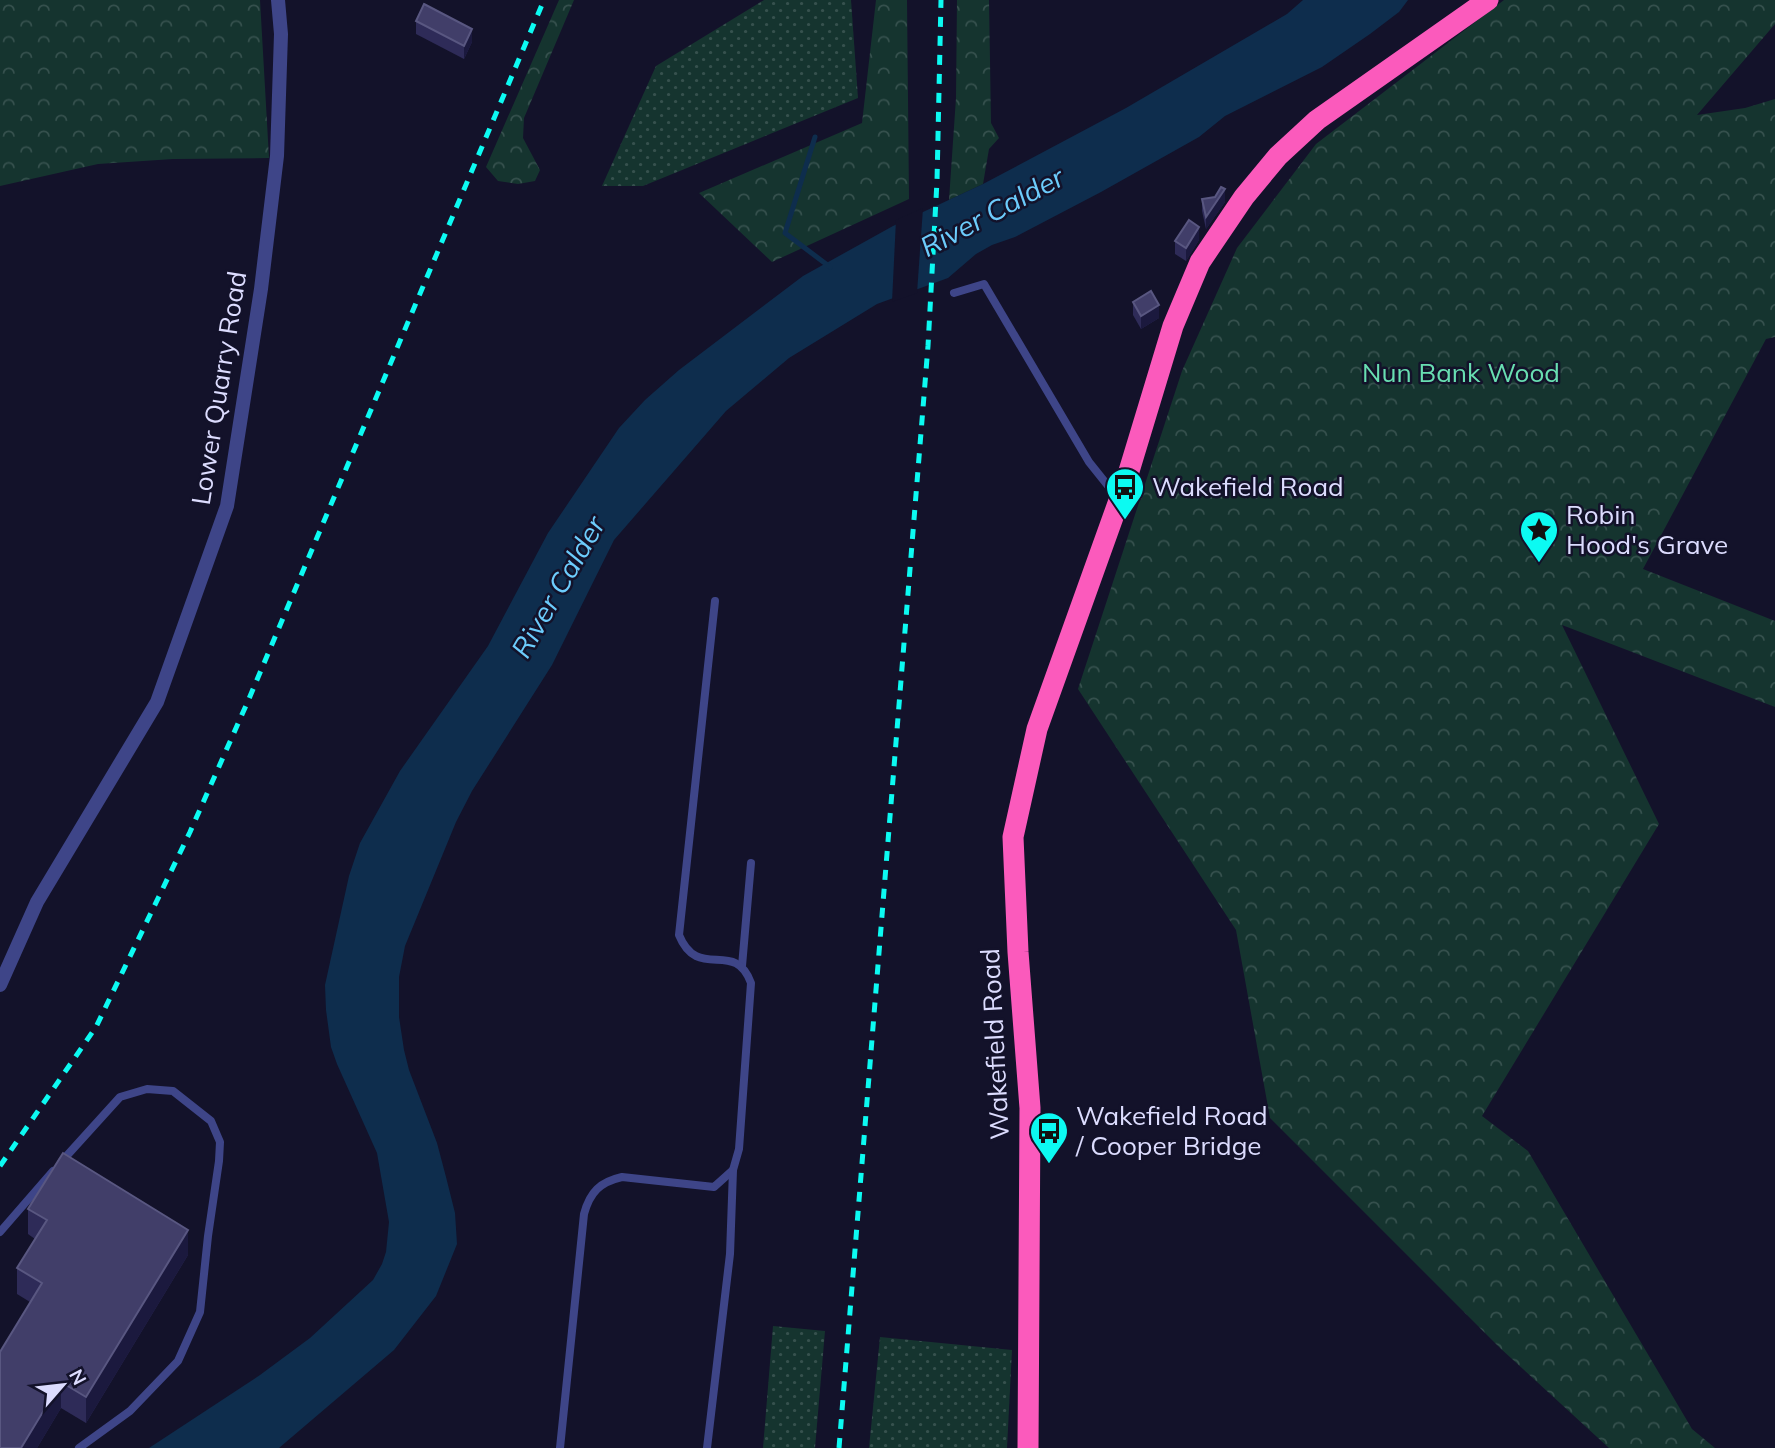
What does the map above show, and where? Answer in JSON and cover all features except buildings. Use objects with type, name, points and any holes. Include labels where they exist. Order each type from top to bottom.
[{"type":"highway","name":"Wakefield Road","points":[[1028,1448],[1030,1108],[1018,952],[1013,837],[1037,729],[1119,499],[1173,326],[1200,262],[1244,197],[1278,156],[1317,120],[1488,0]]},
{"type":"street","name":"Lower Quarry Road","points":[[0,985],[37,902],[157,702],[227,506],[261,289],[277,156],[281,34],[278,0]]},
{"type":"lane","points":[[954,293],[984,284],[1089,462],[1119,499]]},
{"type":"lane","points":[[707,1448],[730,1254],[733,1170],[739,1149],[752,994],[747,971],[738,962],[699,958],[690,954],[679,934],[715,601]]},
{"type":"lane","points":[[742,966],[751,863]]},
{"type":"lane","points":[[0,1231],[120,1097],[147,1089],[173,1091],[211,1121],[219,1142],[219,1161],[200,1312],[178,1361],[130,1411],[79,1448]]},
{"type":"lane","points":[[559,1448],[584,1214],[595,1189],[608,1180],[622,1177],[714,1186],[733,1170]]},
{"type":"green space","points":[[0,0],[260,0],[269,158],[173,159],[98,164],[0,186]]},
{"type":"green space","points":[[559,0],[574,0],[524,118],[523,138],[540,170],[535,181],[518,184],[498,181],[486,167]]},
{"type":"green space","points":[[764,0],[851,0],[858,98],[643,186],[602,186],[656,66]]},
{"type":"green space","points":[[876,0],[907,0],[909,199],[772,262],[699,193],[862,123]]},
{"type":"green space","points":[[957,0],[989,0],[991,123],[999,138],[989,149],[983,184],[949,200],[956,98]]},
{"type":"green space","name":"Nun Bank Wood","points":[[1504,0],[1775,0],[1775,24],[1697,115],[1745,108],[1775,99],[1775,337],[1766,339],[1643,569],[1775,621],[1775,707],[1562,625],[1659,824],[1482,1116],[1528,1151],[1692,1429],[1715,1448],[1609,1448],[1500,1348],[1270,1118],[1236,930],[1078,689],[1182,371],[1237,248],[1316,144]]},
{"type":"green space","points":[[773,1326],[825,1331],[815,1448],[763,1448]]},
{"type":"green space","points":[[880,1337],[1012,1350],[1007,1448],[869,1448]]},
{"type":"water","name":"River Calder","points":[[1303,0],[1408,0],[1399,12],[1322,67],[1225,116],[1199,137],[1101,192],[976,254],[948,278],[877,304],[789,358],[726,411],[614,540],[552,665],[472,791],[456,822],[405,946],[399,977],[399,1017],[404,1050],[437,1143],[455,1213],[457,1244],[436,1296],[394,1350],[279,1448],[149,1448],[260,1375],[310,1338],[373,1280],[382,1264],[389,1222],[377,1153],[337,1064],[331,1047],[326,1010],[325,985],[349,876],[360,843],[400,771],[488,646],[548,533],[619,428],[679,370],[803,276],[893,226],[983,184],[1126,108],[1287,14]]},
{"type":"pier","points":[[923,208],[917,293],[892,302],[896,220]]},
{"type":"waterway","points":[[815,137],[785,233],[830,267]]},
{"type":"railway","points":[[0,1166],[96,1027],[190,832],[544,0]]},
{"type":"railway","points":[[839,1448],[928,346],[937,181],[941,0]]},
{"type":"place","name":"Wakefield Road","points":[[1125,521]]},
{"type":"place","name":"Robin Hood's Grave","points":[[1539,564]]},
{"type":"place","name":"Wakefield Road / Cooper Bridge","points":[[1049,1165]]}]
